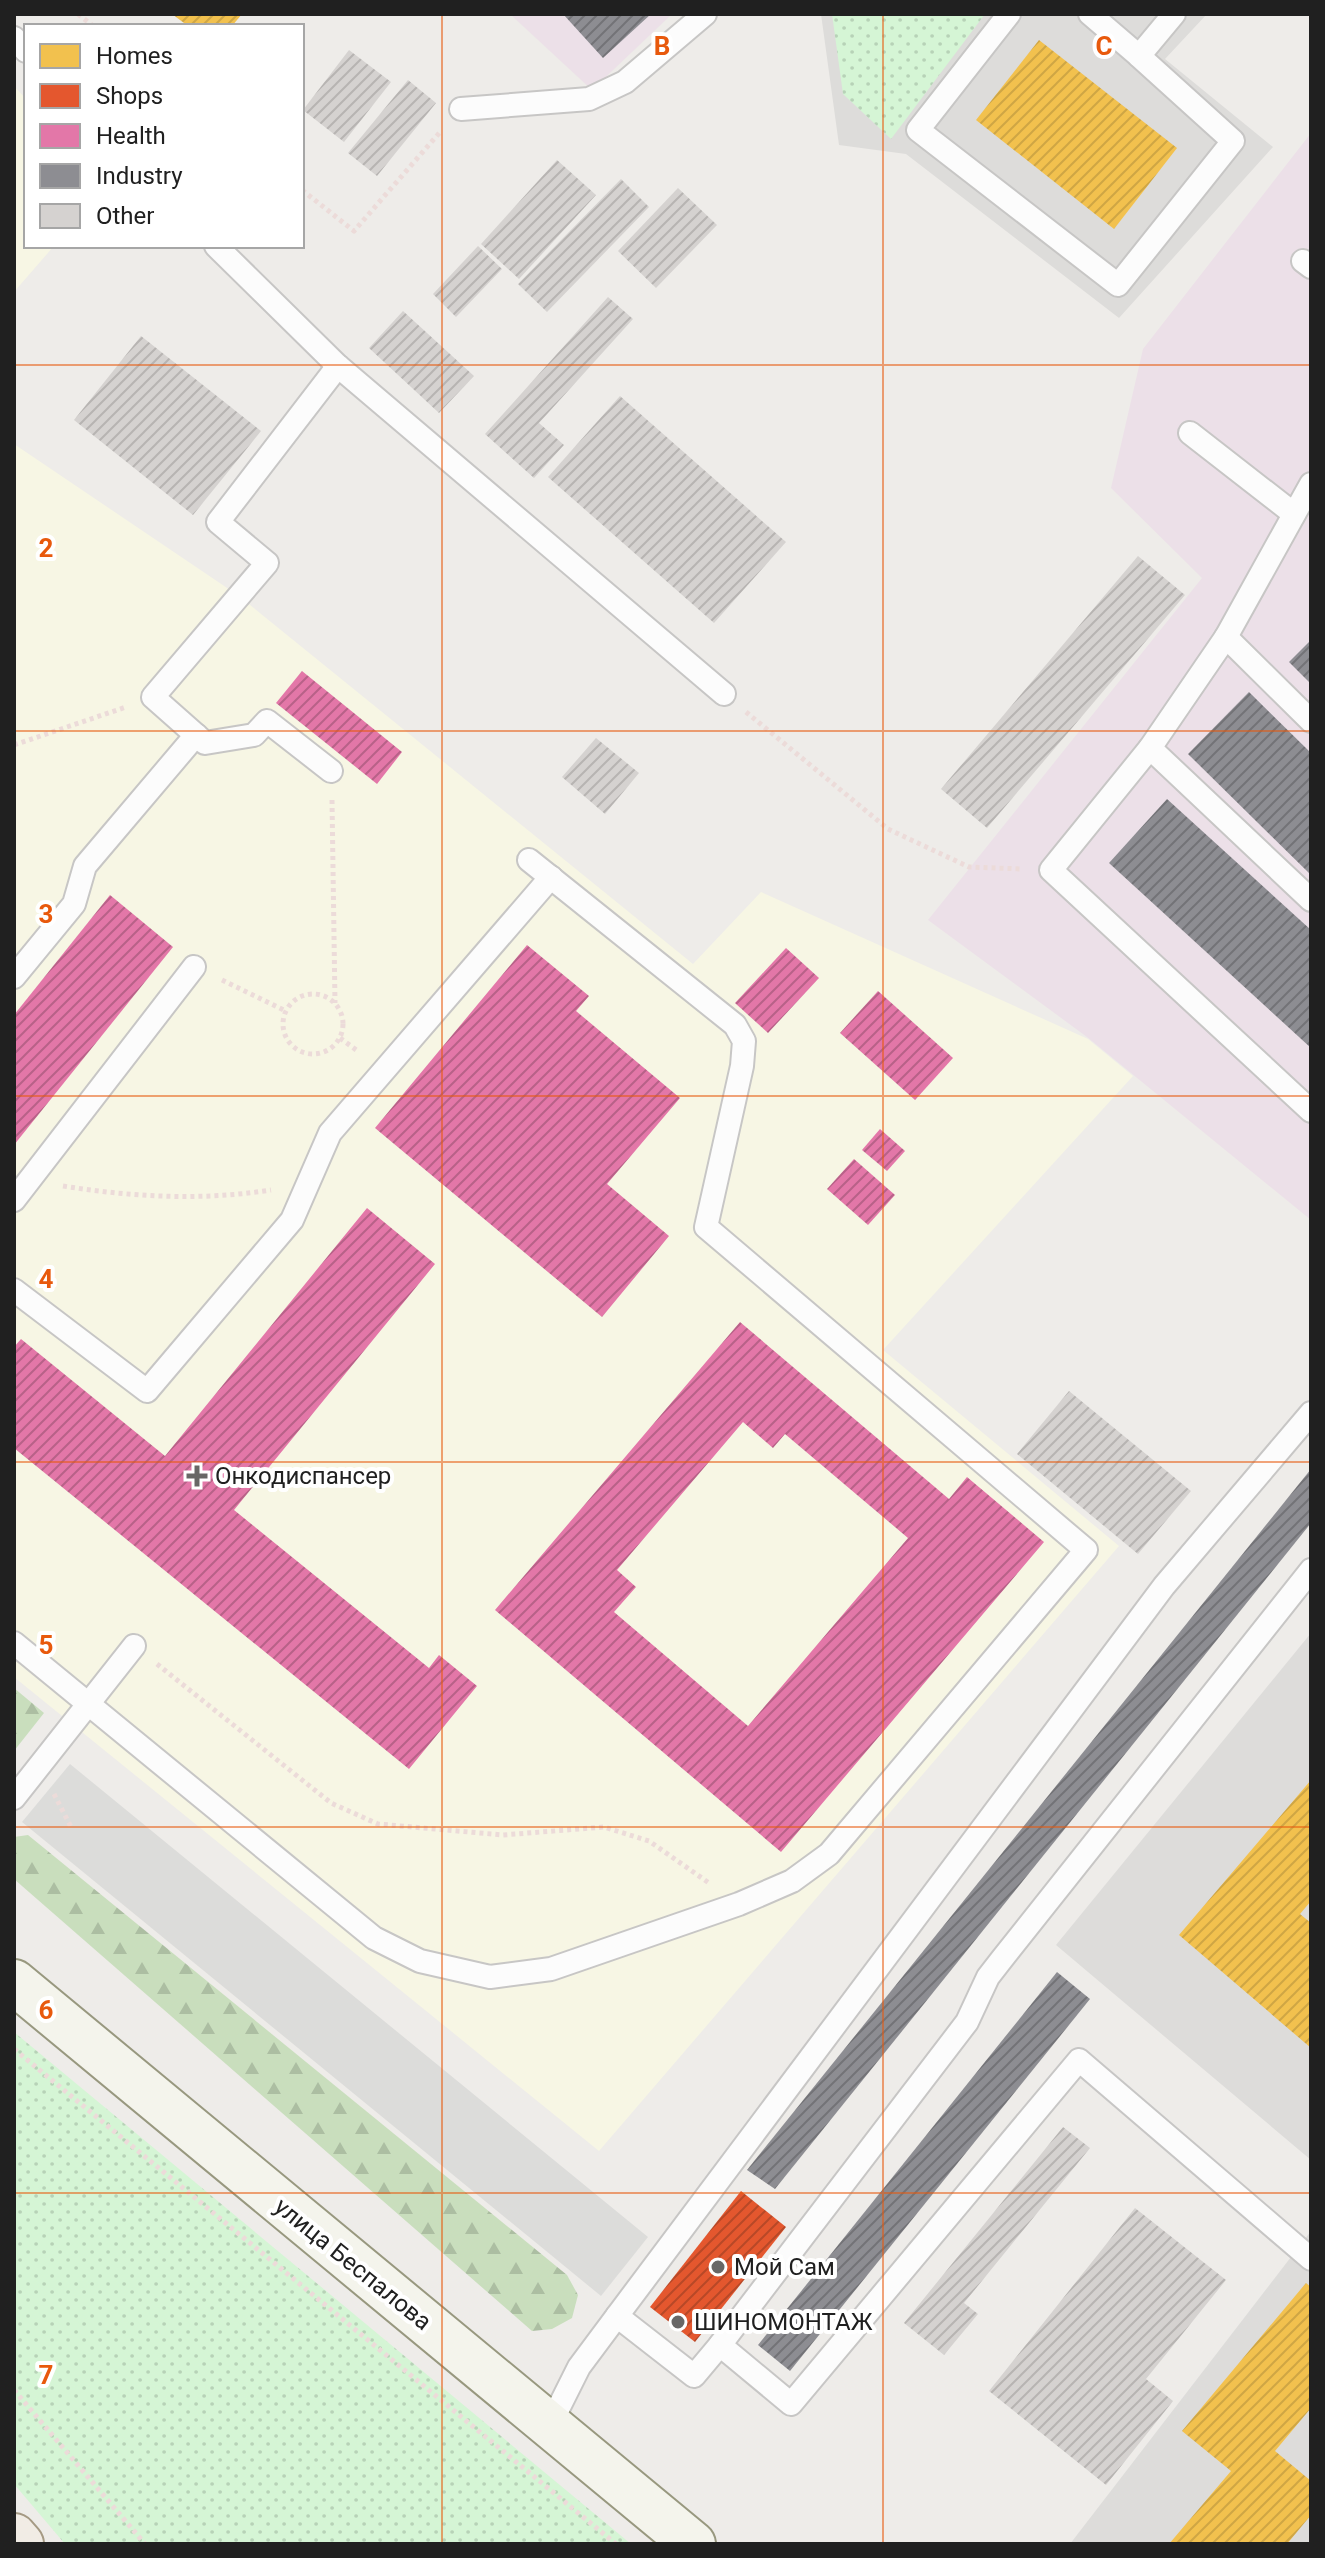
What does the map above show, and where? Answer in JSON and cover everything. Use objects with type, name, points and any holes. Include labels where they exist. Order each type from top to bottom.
[{"type":"main road","name":"улица Беспалова","points":[[14,1982],[693,2544]]},
{"type":"main road","points":[[14,2536],[21,2544]]},
{"type":"lane","points":[[461,109],[589,99],[625,82],[705,14]]},
{"type":"lane","points":[[1009,14],[918,130],[1118,285],[1233,141],[1090,14]]},
{"type":"lane","points":[[1139,56],[1174,14]]},
{"type":"lane","points":[[218,248],[338,366],[724,694]]},
{"type":"lane","points":[[331,771],[267,721],[254,735],[205,743],[153,697],[267,563],[218,522],[338,366]]},
{"type":"lane","points":[[1190,433],[1294,514]]},
{"type":"lane","points":[[1311,484],[1226,637],[1150,748],[1051,870],[1311,1111]]},
{"type":"lane","points":[[1226,637],[1311,721]]},
{"type":"lane","points":[[14,977],[74,904],[85,866],[196,735]]},
{"type":"lane","points":[[1150,748],[1311,900]]},
{"type":"lane","points":[[14,1643],[374,1938],[420,1961],[490,1977],[551,1969],[739,1904],[792,1881],[829,1854],[1086,1550],[706,1227],[742,1066],[744,1041],[735,1025],[529,860]]},
{"type":"lane","points":[[14,1290],[147,1391],[292,1220],[330,1133],[551,877]]},
{"type":"lane","points":[[14,1199],[194,967]]},
{"type":"lane","points":[[550,2425],[579,2367],[1164,1586],[1311,1413]]},
{"type":"lane","points":[[617,2316],[694,2376],[967,2022],[988,1977],[1311,1570]]},
{"type":"lane","points":[[14,1798],[134,1646]]},
{"type":"lane","points":[[720,2345],[791,2404],[1079,2060],[1311,2259]]},
{"type":"path","points":[[304,192],[354,231],[461,109]]},
{"type":"path","points":[[724,694],[888,829],[969,867],[1051,870]]},
{"type":"path","points":[[14,745],[153,697]]},
{"type":"path","points":[[331,771],[335,1003],[344,1020],[340,1038],[325,1052],[304,1053],[288,1041],[283,1031],[286,1011],[299,997],[318,994],[335,1003]]},
{"type":"path","points":[[194,967],[286,1011]]},
{"type":"path","points":[[29,1180],[101,1192],[186,1198],[228,1197],[308,1184]]},
{"type":"path","points":[[134,1646],[331,1803],[378,1824],[503,1835],[604,1827],[649,1841],[739,1904]]},
{"type":"path","points":[[14,2049],[616,2544]]},
{"type":"path","points":[[14,2390],[145,2544]]},
{"type":"shaded area","points":[[510,14],[672,14],[592,90]]},
{"type":"shaded area","points":[[821,14],[1207,14],[1165,59],[1273,147],[1119,318],[906,154],[839,145]]},
{"type":"shaded area","points":[[14,86],[24,97],[24,248],[52,248],[14,292]]},
{"type":"shaded area","points":[[1311,133],[1311,1220],[1087,1037],[928,920],[1202,578],[1111,488],[1143,349]]},
{"type":"shaded area","points":[[14,444],[239,596],[693,964],[761,892],[1088,1039],[1133,1076],[883,1350],[1119,1546],[599,2151],[14,1677]]},
{"type":"shaded area","points":[[1311,1633],[1311,2160],[1056,1945]]},
{"type":"shaded area","points":[[70,1764],[648,2237],[601,2296],[22,1822]]},
{"type":"shaded area","points":[[1311,2231],[1311,2544],[1070,2544]]},
{"type":"green space","points":[[832,14],[985,14],[891,139],[843,94]]},
{"type":"green space","points":[[14,1688],[44,1713],[14,1751]]},
{"type":"green space","points":[[28,1835],[567,2275],[578,2295],[572,2318],[552,2329],[532,2331],[14,1879],[14,1837]]},
{"type":"green space","points":[[14,2032],[631,2544],[65,2544],[14,2484]]},
{"type":"building: Homes","points":[[172,14],[242,14],[234,24],[185,24]]},
{"type":"building: Homes","points":[[1039,40],[1177,148],[1114,229],[976,120]]},
{"type":"building: Homes","points":[[1311,1780],[1311,1901],[1300,1914],[1311,1923],[1311,2048],[1179,1935]]},
{"type":"building: Homes","points":[[1306,2283],[1311,2287],[1311,2408],[1275,2451],[1311,2481],[1311,2515],[1287,2544],[1169,2544],[1231,2471],[1182,2431]]},
{"type":"building: Shops","name":"Мой Сам","points":[[741,2191],[786,2227],[695,2342],[650,2307]]},
{"type":"building: Health","points":[[302,671],[402,752],[377,784],[276,703]]},
{"type":"building: Health","points":[[110,895],[173,947],[14,1145],[14,1015]]},
{"type":"building: Health","points":[[527,945],[589,996],[576,1011],[680,1098],[607,1184],[669,1236],[602,1317],[375,1128]]},
{"type":"building: Health","points":[[786,948],[819,978],[768,1033],[735,1003]]},
{"type":"building: Health","points":[[878,991],[953,1058],[915,1100],[840,1033]]},
{"type":"building: Health","points":[[880,1129],[905,1151],[887,1171],[862,1150]]},
{"type":"building: Health","points":[[854,1159],[895,1195],[868,1225],[827,1189]]},
{"type":"building: Health","points":[[367,1208],[435,1264],[234,1510],[429,1668],[439,1655],[477,1686],[409,1769],[14,1448],[14,1347],[21,1339],[165,1456]]},
{"type":"building: Health","points":[[740,1322],[949,1499],[967,1477],[1044,1542],[781,1852],[495,1610]],"holes":[[[743,1422],[773,1448],[785,1434],[908,1538],[748,1726],[614,1612],[636,1587],[617,1570]]]},
{"type":"building: Industry","points":[[563,14],[651,14],[603,58]]},
{"type":"building: Industry","points":[[1311,640],[1311,684],[1289,662]]},
{"type":"building: Industry","points":[[1249,692],[1311,753],[1311,875],[1188,754]]},
{"type":"building: Industry","points":[[1167,799],[1311,930],[1311,1048],[1109,863]]},
{"type":"building: Industry","points":[[1311,1469],[1311,1523],[775,2189],[747,2170]]},
{"type":"building: Industry","points":[[1057,1972],[1090,1999],[790,2371],[758,2345]]},
{"type":"building: Other","points":[[349,50],[391,82],[344,142],[304,109]]},
{"type":"building: Other","points":[[408,80],[436,103],[377,176],[348,153]]},
{"type":"building: Other","points":[[557,160],[596,195],[519,279],[481,244]]},
{"type":"building: Other","points":[[621,179],[649,207],[547,312],[518,284]]},
{"type":"building: Other","points":[[678,188],[717,225],[656,288],[618,251]]},
{"type":"building: Other","points":[[478,246],[502,269],[456,317],[433,294]]},
{"type":"building: Other","points":[[608,297],[633,319],[539,423],[564,445],[534,478],[485,434]]},
{"type":"building: Other","points":[[403,311],[474,376],[439,413],[369,348]]},
{"type":"building: Other","points":[[141,336],[261,431],[193,515],[74,420]]},
{"type":"building: Other","points":[[620,396],[786,542],[714,623],[548,477]]},
{"type":"building: Other","points":[[1138,556],[1185,595],[987,828],[941,789]]},
{"type":"building: Other","points":[[596,738],[639,773],[605,814],[562,777]]},
{"type":"building: Other","points":[[1069,1391],[1191,1491],[1138,1554],[1017,1454]]},
{"type":"building: Other","points":[[1063,2127],[1090,2148],[964,2303],[978,2314],[944,2355],[904,2323]]},
{"type":"building: Other","points":[[1135,2208],[1226,2280],[1146,2379],[1173,2401],[1106,2485],[989,2391]]},
{"type":"place","name":"Онкодиспансер","points":[[197,1476]]},
{"type":"place","name":"Мой Сам","points":[[718,2267]]},
{"type":"place","name":"ШИНОМОНТАЖ","points":[[678,2322]]}]
